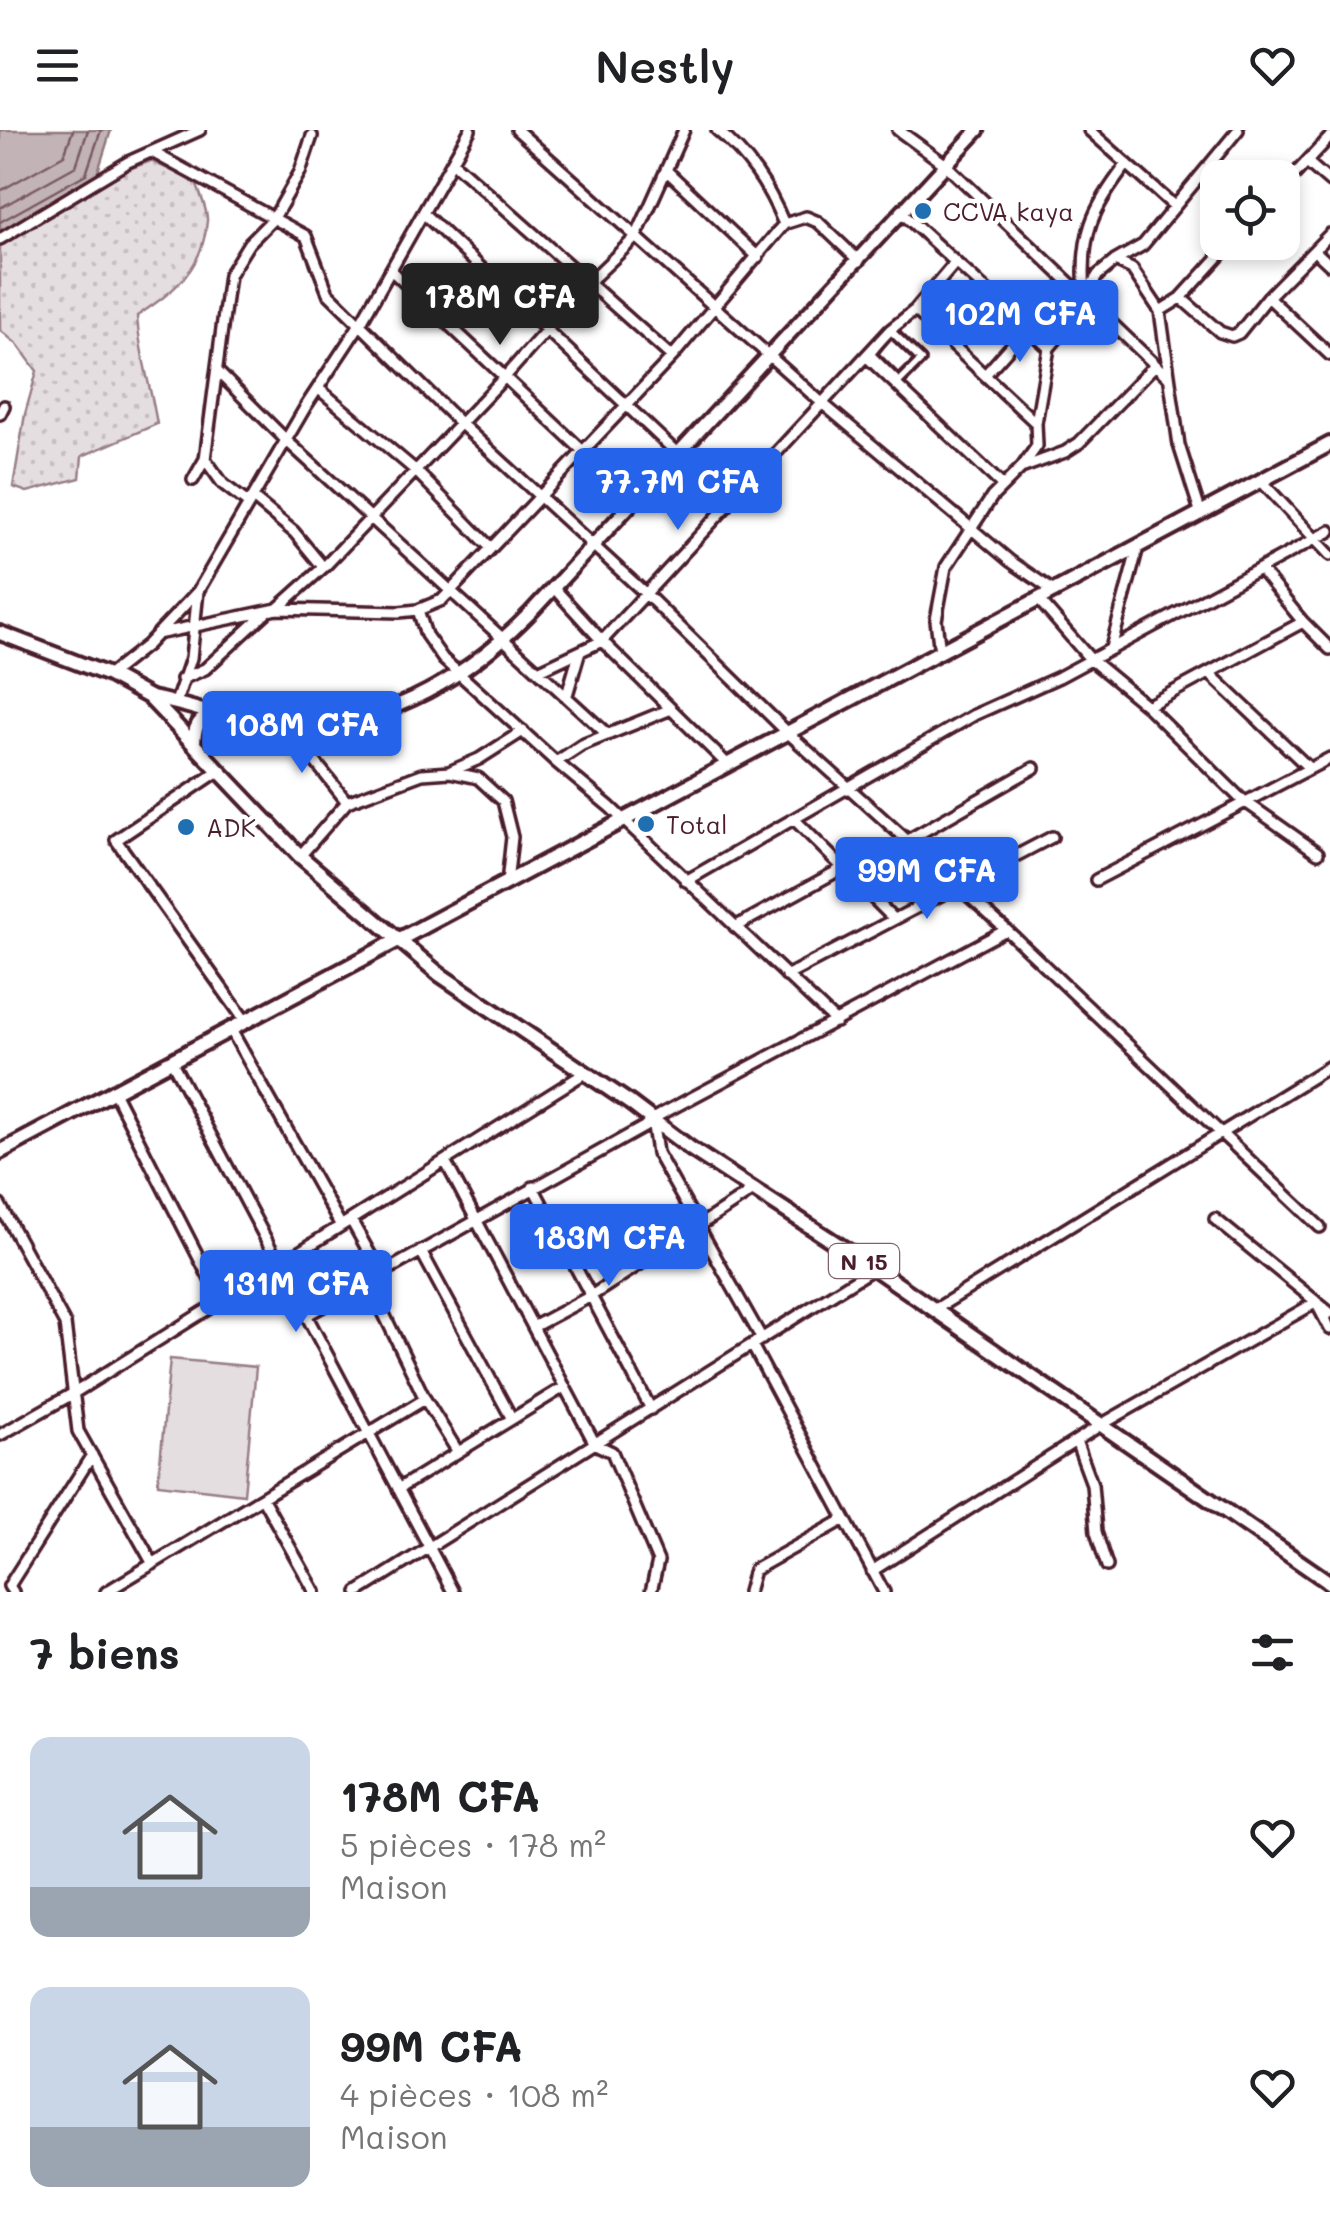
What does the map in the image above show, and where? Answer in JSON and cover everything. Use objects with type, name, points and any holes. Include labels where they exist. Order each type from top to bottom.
[{"type":"main road","points":[[150,697],[222,716],[287,726],[356,717],[404,704],[460,674],[503,640],[553,588],[978,130]]},
{"type":"main road","points":[[0,1152],[1330,444]]},
{"type":"main road","name":"N 15","points":[[0,633],[109,676],[150,697],[300,856],[439,974],[1330,1583]]},
{"type":"main road","points":[[194,742],[196,724],[222,716]]},
{"type":"street","points":[[0,239],[128,162],[200,130]]},
{"type":"street","points":[[109,676],[198,591],[360,324],[470,130]]},
{"type":"street","points":[[517,130],[822,403],[1010,561],[1055,592]]},
{"type":"street","points":[[182,679],[205,669],[323,567],[636,237],[684,130]]},
{"type":"street","points":[[716,130],[738,148],[761,176],[784,224]]},
{"type":"street","points":[[898,130],[946,166],[1168,378]]},
{"type":"street","points":[[1090,130],[1173,205]]},
{"type":"street","points":[[940,652],[936,620],[946,567],[1002,485],[1022,468],[1037,446],[1036,424],[1048,348],[1080,311],[1098,275],[1115,260],[1143,245],[1238,130]]},
{"type":"street","points":[[193,480],[205,460],[229,275],[249,243],[274,218],[300,172],[312,136]]},
{"type":"street","points":[[1300,169],[1330,138]]},
{"type":"street","points":[[152,152],[306,236],[328,293],[459,422],[1320,1227]]},
{"type":"street","points":[[453,162],[672,357]]},
{"type":"street","points":[[1307,162],[1330,182]]},
{"type":"street","points":[[1085,296],[1082,255],[1088,228],[1095,209],[1127,164]]},
{"type":"street","points":[[667,171],[758,256]]},
{"type":"street","points":[[424,214],[733,501]]},
{"type":"street","points":[[903,214],[1048,348]]},
{"type":"street","points":[[157,634],[273,610],[418,610],[451,594],[672,357],[784,224],[806,217],[818,222],[859,260]]},
{"type":"street","points":[[1180,298],[1220,332],[1232,336],[1330,234]]},
{"type":"street","points":[[1315,251],[1330,265]]},
{"type":"street","points":[[1115,260],[1132,270],[1160,312],[1179,445],[1201,514]]},
{"type":"street","points":[[1160,312],[1180,298],[1215,260]]},
{"type":"street","points":[[538,671],[602,642],[955,263]]},
{"type":"street","points":[[391,270],[584,452]]},
{"type":"street","points":[[1268,297],[1330,355]]},
{"type":"street","points":[[915,310],[1036,424]]},
{"type":"street","points":[[984,375],[1026,328]]},
{"type":"street","points":[[890,330],[921,360],[899,382],[870,354],[890,330]]},
{"type":"street","points":[[866,356],[1002,485]]},
{"type":"street","points":[[1022,468],[1066,452],[1079,443],[1155,365]]},
{"type":"street","points":[[217,371],[451,594],[608,734]]},
{"type":"street","points":[[320,389],[415,470],[491,548]]},
{"type":"street","points":[[205,460],[223,484],[294,532],[323,567]]},
{"type":"street","points":[[1262,482],[1330,554]]},
{"type":"street","points":[[686,881],[974,715],[1058,678],[1330,531]]},
{"type":"street","points":[[1111,648],[1138,547]]},
{"type":"street","points":[[1260,568],[1330,649]]},
{"type":"street","points":[[553,588],[602,642],[728,765]]},
{"type":"street","points":[[176,702],[191,658],[198,591]]},
{"type":"street","points":[[1039,600],[1090,660],[1147,706],[1245,802],[1318,853]]},
{"type":"street","points":[[418,610],[431,644],[460,674],[836,1022]]},
{"type":"street","points":[[1147,706],[1303,622]]},
{"type":"street","points":[[567,696],[579,654]]},
{"type":"street","points":[[1210,674],[1309,768]]},
{"type":"street","points":[[556,762],[582,745],[671,710]]},
{"type":"street","points":[[287,726],[347,802]]},
{"type":"street","points":[[450,772],[480,760],[522,731]]},
{"type":"street","points":[[1096,880],[1330,758]]},
{"type":"street","points":[[478,778],[480,760]]},
{"type":"street","points":[[908,840],[1034,768]]},
{"type":"street","points":[[220,770],[116,840],[246,1022]]},
{"type":"street","points":[[300,856],[347,802],[422,774],[450,772],[478,778],[508,812],[512,856],[506,884]]},
{"type":"street","points":[[794,819],[893,918]]},
{"type":"street","points":[[786,976],[1052,836]]},
{"type":"street","points":[[735,927],[843,868]]},
{"type":"street","points":[[307,1315],[644,1127],[652,1119],[1006,930]]},
{"type":"street","points":[[231,1030],[346,1223],[381,1274]]},
{"type":"street","points":[[172,1060],[454,1592]]},
{"type":"street","points":[[934,1310],[1330,1066]]},
{"type":"street","points":[[0,1435],[74,1393],[586,1074]]},
{"type":"street","points":[[113,1090],[221,1300]]},
{"type":"street","points":[[652,1119],[656,1153],[762,1338]]},
{"type":"street","points":[[445,1161],[595,1444],[612,1452],[658,1560],[650,1592]]},
{"type":"street","points":[[533,1187],[650,1409]]},
{"type":"street","points":[[533,1328],[591,1296],[755,1189]]},
{"type":"street","points":[[0,1205],[66,1324],[78,1431],[153,1564]]},
{"type":"street","points":[[1215,1219],[1330,1313]]},
{"type":"street","points":[[421,1251],[512,1419]]},
{"type":"street","points":[[358,1592],[874,1268]]},
{"type":"street","points":[[368,1281],[425,1399],[458,1452]]},
{"type":"street","points":[[1317,1304],[1330,1330]]},
{"type":"street","points":[[872,1571],[1100,1426],[1317,1304]]},
{"type":"street","points":[[752,1345],[884,1592]]},
{"type":"street","points":[[398,1489],[564,1387]]},
{"type":"street","points":[[106,1592],[425,1399]]},
{"type":"street","points":[[1076,1441],[1092,1484],[1096,1532],[1107,1566]]},
{"type":"street","points":[[13,1592],[9,1586],[92,1455]]},
{"type":"street","points":[[262,1499],[315,1592]]},
{"type":"street","points":[[748,1592],[754,1570],[844,1519]]},
{"type":"shaded area","points":[[151,161],[196,182],[207,216],[200,253],[193,266],[163,298],[137,316],[157,424],[82,456],[80,478],[27,492],[13,487],[25,414],[37,371],[18,345],[0,330],[0,234],[95,181]]},
{"type":"shaded area","points":[[170,1359],[256,1367],[244,1494],[158,1484]]},
{"type":"water","points":[[0,130],[111,130],[95,181],[0,234]]},
{"type":"place","name":"CCVA kaya","points":[[923,211]]},
{"type":"place","name":"Total","points":[[646,824]]},
{"type":"place","name":"ADK","points":[[186,827]]}]
